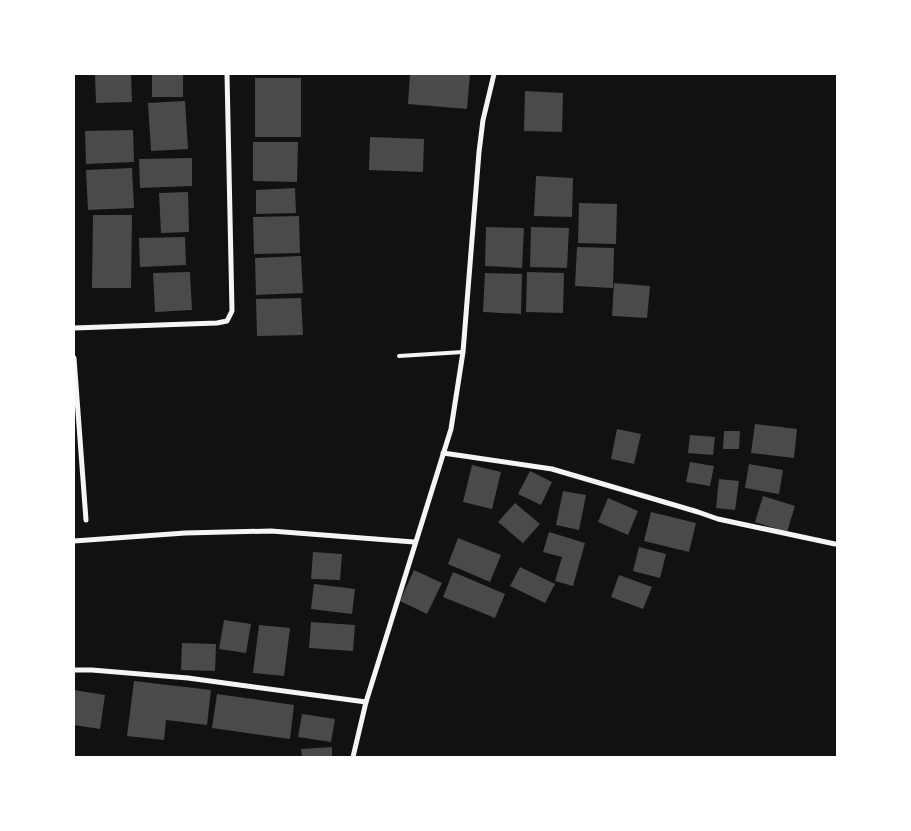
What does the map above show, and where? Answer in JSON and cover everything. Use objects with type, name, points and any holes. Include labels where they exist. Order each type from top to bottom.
[{"type":"street","points":[[74,328],[217,323],[227,321],[232,311],[227,74]]},
{"type":"street","points":[[353,757],[366,702],[414,542],[451,429],[463,352],[480,152],[484,120],[494,74]]},
{"type":"street","points":[[74,358],[86,520]]},
{"type":"street","points":[[443,453],[552,469],[718,519],[836,544]]},
{"type":"street","points":[[74,541],[185,533],[271,531],[414,542]]},
{"type":"street","points":[[74,670],[188,678],[366,702]]},
{"type":"lane","points":[[399,356],[463,352]]},
{"type":"building","points":[[95,74],[131,74],[132,102],[96,103]]},
{"type":"building","points":[[152,74],[183,74],[183,97],[152,97]]},
{"type":"building","points":[[410,74],[470,74],[467,109],[408,104]]},
{"type":"building","points":[[255,78],[301,78],[301,137],[255,137]]},
{"type":"building","points":[[525,91],[563,93],[562,132],[524,131]]},
{"type":"building","points":[[185,101],[188,149],[151,151],[148,103]]},
{"type":"building","points":[[133,130],[134,162],[86,164],[85,131]]},
{"type":"building","points":[[370,137],[424,139],[423,172],[369,170]]},
{"type":"building","points":[[253,142],[298,142],[297,182],[253,181]]},
{"type":"building","points":[[192,158],[192,186],[140,188],[139,159]]},
{"type":"building","points":[[132,168],[134,208],[88,210],[86,170]]},
{"type":"building","points":[[536,176],[573,178],[572,217],[534,216]]},
{"type":"building","points":[[295,188],[296,213],[256,214],[256,190]]},
{"type":"building","points":[[188,192],[189,232],[161,233],[159,193]]},
{"type":"building","points":[[579,203],[617,204],[616,244],[578,243]]},
{"type":"building","points":[[93,215],[132,215],[131,288],[92,288]]},
{"type":"building","points":[[299,216],[300,253],[254,254],[253,217]]},
{"type":"building","points":[[486,227],[524,228],[522,268],[485,266]]},
{"type":"building","points":[[531,227],[569,228],[567,268],[530,267]]},
{"type":"building","points":[[185,237],[186,265],[140,267],[139,238]]},
{"type":"building","points":[[577,247],[614,248],[613,288],[575,286]]},
{"type":"building","points":[[301,256],[303,293],[256,295],[255,258]]},
{"type":"building","points":[[190,272],[192,310],[155,312],[153,273]]},
{"type":"building","points":[[527,272],[564,273],[563,313],[526,312]]},
{"type":"building","points":[[485,273],[522,274],[521,314],[483,312]]},
{"type":"building","points":[[614,283],[650,286],[647,318],[612,316]]},
{"type":"building","points":[[301,298],[303,335],[257,336],[256,299]]},
{"type":"building","points":[[755,424],[797,429],[794,458],[751,453]]},
{"type":"building","points":[[617,429],[641,434],[634,464],[611,459]]},
{"type":"building","points":[[724,431],[740,431],[739,449],[723,449]]},
{"type":"building","points":[[690,435],[715,437],[713,455],[688,453]]},
{"type":"building","points":[[690,462],[714,466],[710,486],[686,482]]},
{"type":"building","points":[[749,464],[783,470],[779,494],[745,488]]},
{"type":"building","points":[[472,465],[501,472],[492,509],[463,502]]},
{"type":"building","points":[[530,471],[552,482],[541,505],[518,494]]},
{"type":"building","points":[[719,479],[739,481],[735,510],[716,508]]},
{"type":"building","points":[[563,491],[586,495],[579,530],[556,525]]},
{"type":"building","points":[[763,496],[795,506],[787,532],[755,522]]},
{"type":"building","points":[[608,498],[638,511],[628,535],[598,522]]},
{"type":"building","points":[[515,503],[540,524],[523,543],[498,522]]},
{"type":"building","points":[[651,512],[696,523],[689,552],[644,541]]},
{"type":"building","points":[[549,532],[585,543],[573,586],[555,581],[562,557],[543,552]]},
{"type":"building","points":[[458,538],[501,555],[490,582],[448,564]]},
{"type":"building","points":[[639,547],[666,554],[660,578],[633,571]]},
{"type":"building","points":[[313,552],[342,554],[340,580],[311,579]]},
{"type":"building","points":[[520,567],[555,584],[545,603],[510,586]]},
{"type":"building","points":[[414,570],[442,583],[427,614],[400,601]]},
{"type":"building","points":[[453,572],[505,594],[495,618],[443,597]]},
{"type":"building","points":[[619,575],[652,587],[643,609],[611,597]]},
{"type":"building","points":[[314,584],[355,589],[352,614],[311,609]]},
{"type":"building","points":[[224,620],[251,624],[246,653],[219,649]]},
{"type":"building","points":[[311,622],[355,625],[353,651],[309,648]]},
{"type":"building","points":[[259,625],[290,628],[284,676],[253,673]]},
{"type":"building","points":[[182,643],[216,644],[215,671],[181,670]]},
{"type":"building","points":[[134,681],[211,690],[207,725],[166,720],[164,740],[127,736]]},
{"type":"building","points":[[74,690],[105,695],[100,729],[74,725]]},
{"type":"building","points":[[217,694],[294,705],[290,739],[212,728]]},
{"type":"building","points":[[302,714],[335,719],[331,742],[298,737]]},
{"type":"building","points":[[332,747],[332,757],[302,757],[301,749]]}]
